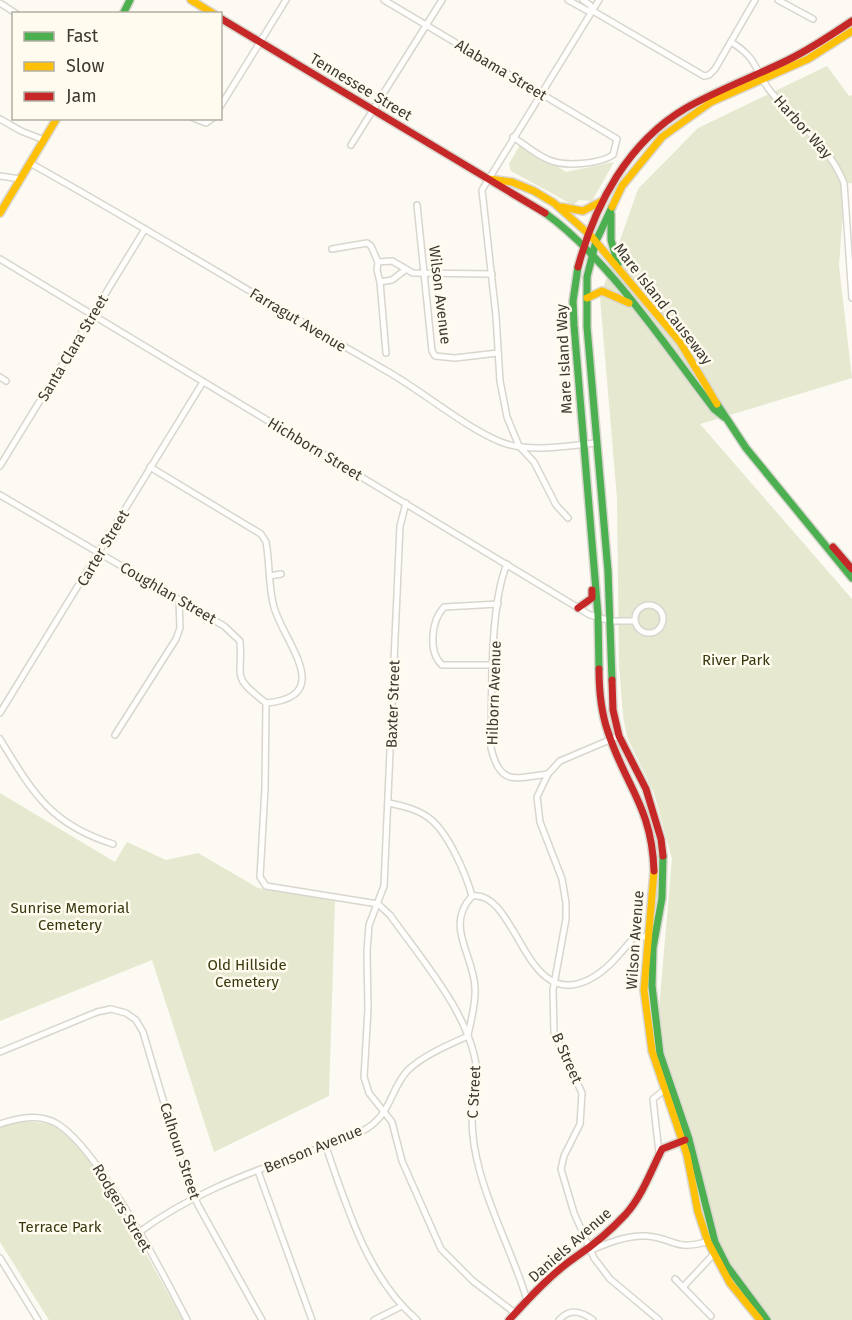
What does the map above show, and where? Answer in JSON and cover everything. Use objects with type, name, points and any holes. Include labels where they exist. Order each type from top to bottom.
[{"type":"main road","points":[[191,0],[211,12]]},
{"type":"main road","name":"Tennessee Street","points":[[222,19],[548,214],[572,232],[592,255]]},
{"type":"main road","name":"Mare Island Way","points":[[598,618],[583,444],[574,288],[589,233],[603,201],[629,159],[665,121],[696,100],[812,48],[852,21]]},
{"type":"main road","name":"Mare Island Way","points":[[611,621],[586,327],[587,277],[596,241],[631,172],[662,137],[711,102],[764,80],[831,47],[852,31]]},
{"type":"main road","points":[[0,213],[56,120]]},
{"type":"main road","name":"Tennessee Street","points":[[489,179],[500,179],[529,190],[557,206],[596,241]]},
{"type":"main road","points":[[557,206],[583,211],[603,201]]},
{"type":"main road","points":[[614,202],[610,240],[622,272]]},
{"type":"main road","name":"Mare Island Causeway","points":[[596,241],[686,351],[724,417],[813,526],[852,578]]},
{"type":"main road","name":"Mare Island Causeway","points":[[592,255],[714,409],[724,417]]},
{"type":"main road","points":[[587,298],[599,292],[610,293],[636,308]]},
{"type":"main road","name":"Mare Island Causeway","points":[[813,526],[852,569]]},
{"type":"main road","points":[[578,608],[592,598],[593,578]]},
{"type":"main road","name":"Wilson Avenue","points":[[598,618],[600,687],[604,723],[637,790],[652,838],[654,866],[645,1011],[652,1054],[663,1091],[686,1140],[706,1242],[712,1256],[763,1319]]},
{"type":"main road","name":"Wilson Avenue","points":[[611,621],[611,689],[619,736],[646,789],[661,838],[663,878],[651,938],[652,986],[660,1054],[709,1227],[732,1274],[763,1319]]},
{"type":"main road","points":[[658,1153],[665,1147],[686,1140]]},
{"type":"main road","name":"Daniels Avenue","points":[[509,1320],[527,1300],[615,1226],[639,1196],[658,1153]]},
{"type":"street","points":[[222,103],[286,0]]},
{"type":"street","name":"Alabama Street","points":[[384,0],[617,139],[617,149],[608,158],[565,163],[549,160],[513,137]]},
{"type":"street","points":[[351,145],[442,0]]},
{"type":"street","points":[[568,0],[588,11],[593,10]]},
{"type":"street","points":[[583,0],[593,10],[705,76],[712,73],[755,0]]},
{"type":"street","points":[[567,518],[556,505],[534,462],[519,446],[504,407],[482,190],[599,0]]},
{"type":"street","points":[[778,0],[813,20]]},
{"type":"street","points":[[0,3],[14,12]]},
{"type":"street","name":"Harbor Way","points":[[731,42],[750,56],[769,90],[828,150],[844,183],[852,298]]},
{"type":"street","points":[[0,119],[42,143]]},
{"type":"street","name":"Farragut Avenue","points":[[30,163],[146,229],[338,345],[385,370],[501,442],[519,446]]},
{"type":"street","points":[[0,176],[20,179]]},
{"type":"street","name":"Wilson Avenue","points":[[417,205],[429,342],[435,356],[455,358],[498,353]]},
{"type":"street","name":"Santa Clara Street","points":[[0,466],[146,229]]},
{"type":"street","points":[[332,249],[367,243],[371,246],[378,262],[376,270],[380,282],[386,353]]},
{"type":"street","name":"Hichborn Street","points":[[0,259],[578,608],[598,618],[611,621],[635,621]]},
{"type":"street","points":[[378,262],[392,261],[405,270],[424,272],[492,274]]},
{"type":"street","points":[[380,282],[392,280],[405,270]]},
{"type":"street","name":"Carter Street","points":[[0,713],[203,382]]},
{"type":"street","points":[[519,446],[596,443]]},
{"type":"street","points":[[150,467],[261,534],[266,542],[273,606],[301,663],[303,674],[299,687],[290,698],[266,703],[265,788],[260,877],[266,886],[378,903]]},
{"type":"street","name":"Coughlan Street","points":[[0,495],[224,626],[240,641],[238,672],[241,680],[266,703]]},
{"type":"street","name":"Baxter Street","points":[[406,503],[400,526],[384,886],[368,934],[368,1010],[364,1077],[369,1093],[386,1112],[411,1182],[441,1249],[473,1281],[515,1313]]},
{"type":"street","name":"Hilborn Avenue","points":[[507,564],[501,577],[498,604],[491,748],[498,769],[507,777],[519,779],[548,774]]},
{"type":"street","points":[[270,576],[282,574]]},
{"type":"street","points":[[115,735],[176,639],[180,628],[179,600]]},
{"type":"street","points":[[494,665],[442,665],[434,651],[435,624],[444,607],[498,604]]},
{"type":"street","name":"Hichborn Street","points":[[644,606],[655,606],[663,615],[662,626],[653,633],[644,632],[635,621],[637,612],[644,606]]},
{"type":"street","points":[[548,774],[560,761],[619,736]]},
{"type":"street","points":[[0,739],[36,792],[57,818],[87,836],[113,844]]},
{"type":"street","name":"B Street","points":[[548,774],[537,797],[538,810],[547,844],[562,879],[566,903],[553,990],[554,1033],[578,1080],[583,1105],[580,1124],[564,1156],[561,1169],[563,1184],[589,1250],[610,1280],[659,1320]]},
{"type":"street","points":[[389,803],[415,810],[431,820],[466,877],[471,896],[461,911],[459,925],[475,988],[468,1036]]},
{"type":"street","points":[[471,896],[483,896],[496,906],[530,960],[543,974],[567,984],[590,979],[636,935],[651,938]]},
{"type":"street","name":"C Street","points":[[378,903],[390,915],[460,1016],[468,1036],[478,1075],[471,1115],[475,1152],[490,1201],[515,1262],[527,1300]]},
{"type":"street","name":"Calhoun Street","points":[[0,1052],[97,1012],[111,1009],[124,1012],[136,1020],[143,1032],[186,1177],[262,1320]]},
{"type":"street","name":"Benson Avenue","points":[[138,1233],[167,1212],[195,1197],[258,1171],[326,1147],[366,1129],[386,1112],[408,1070],[443,1048],[468,1036]]},
{"type":"street","name":"Daniels Avenue","points":[[658,1153],[653,1100],[655,1095],[663,1091]]},
{"type":"street","name":"Rodgers Street","points":[[0,1124],[35,1117],[55,1123],[65,1129],[90,1155],[138,1233],[187,1320]]},
{"type":"street","points":[[326,1147],[358,1233],[402,1306],[417,1320]]},
{"type":"street","points":[[258,1171],[312,1320]]},
{"type":"street","points":[[589,1250],[628,1237],[643,1236],[686,1247],[706,1242]]},
{"type":"street","points":[[683,1287],[712,1256]]},
{"type":"street","points":[[0,1258],[38,1320]]},
{"type":"street","points":[[675,1279],[711,1316]]},
{"type":"street","points":[[374,1320],[402,1306]]},
{"type":"street","points":[[559,1320],[572,1311],[581,1312],[593,1320]]},
{"type":"green space","name":"River Park","points":[[827,66],[849,96],[852,95],[852,183],[845,184],[839,266],[852,378],[700,424],[852,599],[852,1320],[772,1320],[731,1266],[720,1243],[709,1213],[703,1176],[692,1133],[665,1060],[658,1020],[672,859],[654,793],[627,737],[623,716],[619,664],[617,499],[600,297],[638,189],[698,128]]},
{"type":"green space","points":[[521,143],[566,172],[614,162],[592,201],[579,200],[573,205],[511,171],[509,164]]},
{"type":"green space","name":"Old Hillside Cemetery","points":[[0,793],[115,862],[127,842],[166,860],[198,853],[258,888],[335,901],[329,1096],[214,1152],[152,960],[0,1021]]},
{"type":"green space","name":"Terrace Park","points":[[23,1121],[51,1124],[65,1132],[82,1149],[136,1236],[183,1320],[49,1320],[0,1242],[0,1129],[7,1124]]},
{"type":"traffic: fast","points":[[124,12],[130,0]]},
{"type":"traffic: fast","points":[[612,207],[596,241],[587,277],[587,327],[608,571],[612,680]]},
{"type":"traffic: fast","points":[[545,213],[568,232],[614,278],[714,409],[724,417]]},
{"type":"traffic: fast","points":[[611,214],[611,240],[618,264]]},
{"type":"traffic: fast","points":[[578,267],[573,301],[574,325],[598,615],[599,669]]},
{"type":"traffic: fast","points":[[717,404],[746,448],[852,578]]},
{"type":"traffic: fast","points":[[663,856],[662,898],[653,948],[652,986],[660,1054],[689,1139],[715,1242],[727,1266],[767,1320]]},
{"type":"traffic: slow","points":[[191,0],[211,12]]},
{"type":"traffic: slow","points":[[612,207],[622,186],[662,137],[711,102],[808,59],[852,31]]},
{"type":"traffic: slow","points":[[0,213],[56,120]]},
{"type":"traffic: slow","points":[[489,179],[512,182],[534,191],[554,203],[591,236],[680,342],[717,404]]},
{"type":"traffic: slow","points":[[562,207],[583,211],[602,201]]},
{"type":"traffic: slow","points":[[587,298],[602,291],[629,303]]},
{"type":"traffic: slow","points":[[654,871],[644,990],[652,1051],[687,1155],[698,1212],[708,1242],[730,1283],[760,1320]]},
{"type":"traffic: jam","points":[[222,19],[545,213]]},
{"type":"traffic: jam","points":[[578,267],[585,243],[604,198],[631,157],[647,138],[686,108],[795,57],[852,21]]},
{"type":"traffic: jam","points":[[833,547],[852,569]]},
{"type":"traffic: jam","points":[[578,608],[592,598],[592,590]]},
{"type":"traffic: jam","points":[[599,669],[601,701],[606,724],[615,751],[643,813],[652,849],[654,871]]},
{"type":"traffic: jam","points":[[612,680],[613,710],[619,736],[646,789],[661,839],[663,856]]},
{"type":"traffic: jam","points":[[509,1320],[550,1278],[590,1247],[626,1214],[642,1191],[662,1149],[685,1140]]},
{"type":"park label","name":"Sunrise Memorial Cemetery","points":[[70,916]]}]
